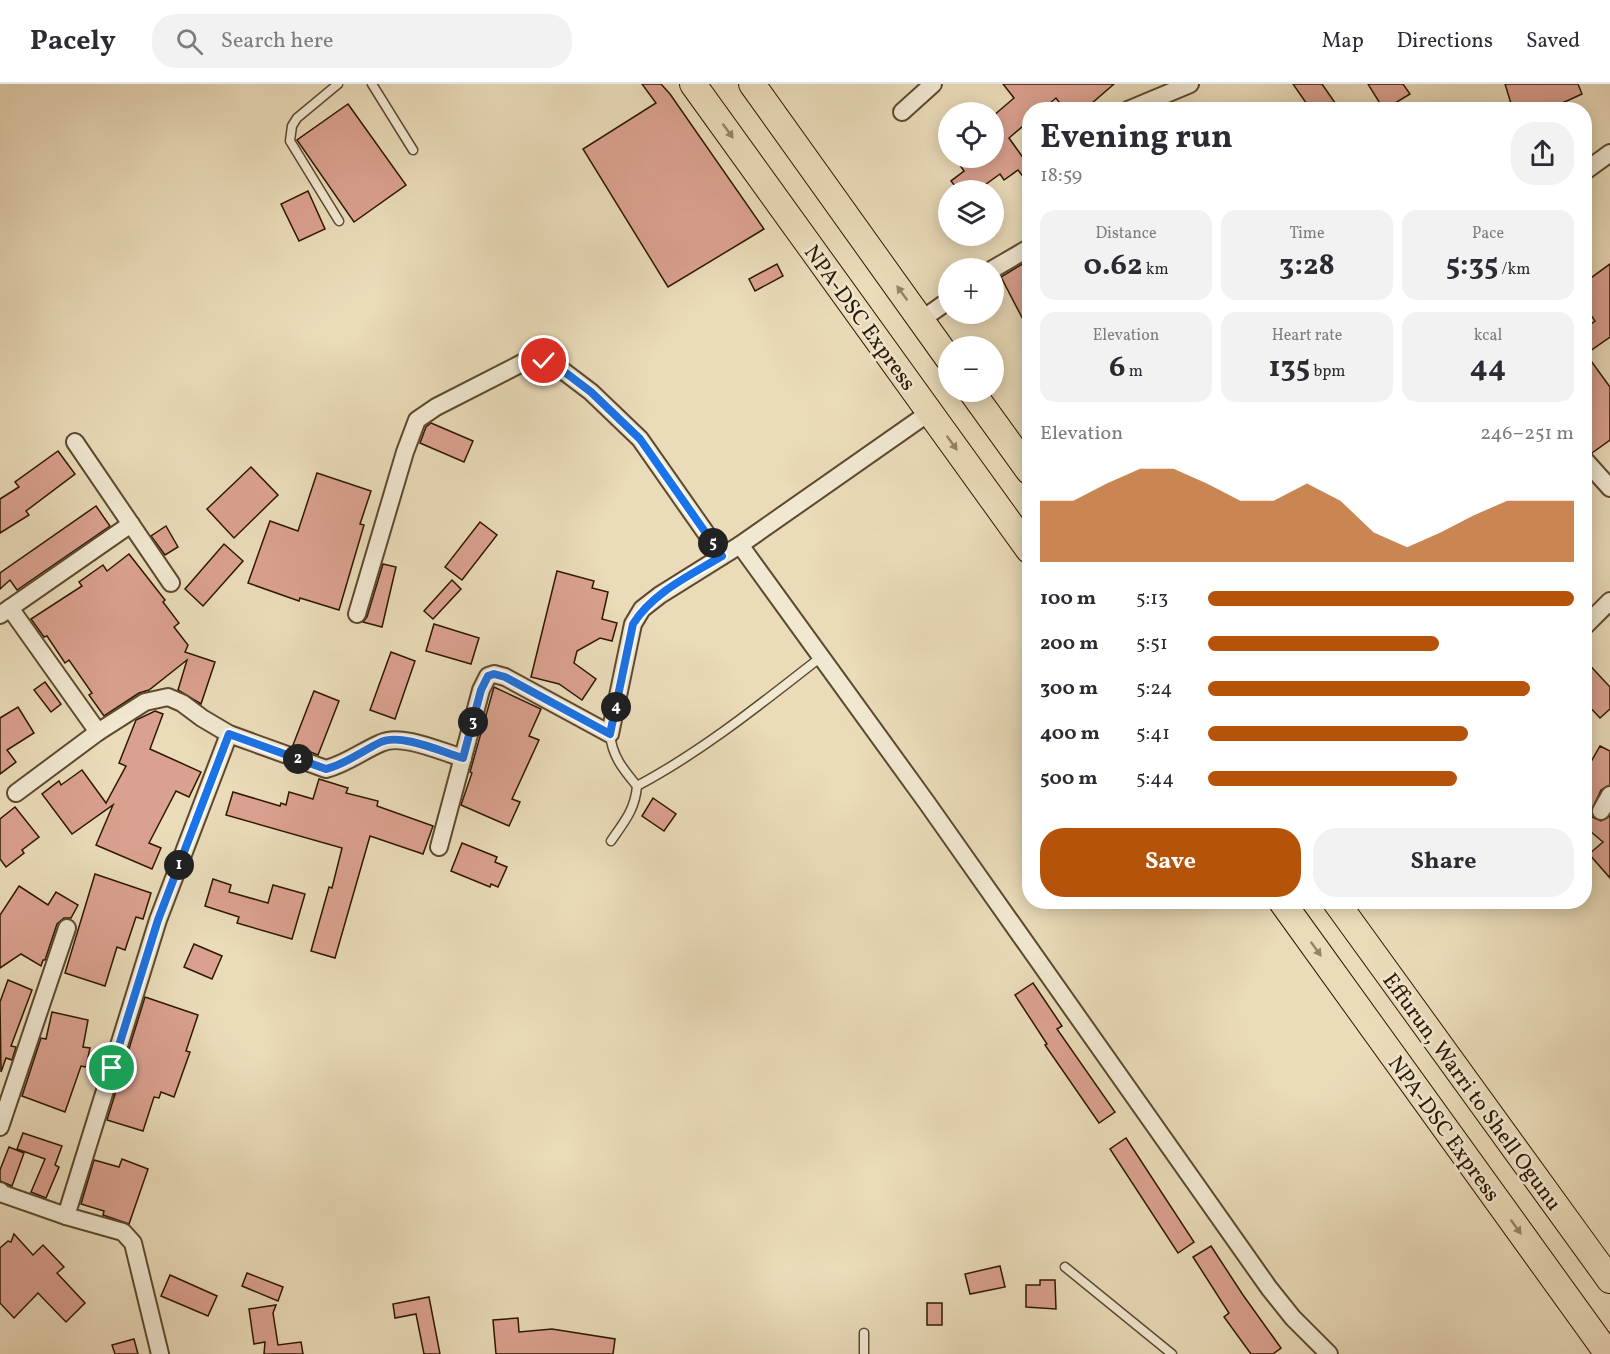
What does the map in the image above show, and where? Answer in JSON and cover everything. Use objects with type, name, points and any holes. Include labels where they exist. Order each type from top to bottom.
[{"type":"main road","name":"NPA-DSC Express","points":[[693,84],[1022,540]]},
{"type":"main road","points":[[752,84],[938,344]]},
{"type":"main road","points":[[979,402],[1022,461]]},
{"type":"main road","name":"NPA-DSC Express","points":[[1287,909],[1608,1354]]},
{"type":"main road","name":"Effurun, Warri to Shell Ogunu","points":[[1341,909],[1610,1280]]},
{"type":"street","points":[[902,112],[933,84]]},
{"type":"street","points":[[1147,102],[1190,84]]},
{"type":"street","points":[[1592,166],[1610,153]]},
{"type":"street","points":[[1004,263],[1022,252]]},
{"type":"street","points":[[921,320],[938,308]]},
{"type":"street","points":[[357,614],[405,452],[417,420],[436,407],[526,361],[544,361],[562,370],[591,392],[640,439],[722,556]]},
{"type":"street","points":[[439,847],[481,690],[488,676],[494,674],[505,677],[610,734],[633,624],[642,609],[660,595],[740,545],[930,412]]},
{"type":"street","points":[[75,442],[171,583]]},
{"type":"street","points":[[1592,468],[1610,488]]},
{"type":"street","points":[[98,732],[5,612],[131,524]]},
{"type":"street","points":[[740,545],[927,803],[1269,1288],[1293,1318],[1329,1354]]},
{"type":"street","points":[[1592,619],[1610,601]]},
{"type":"street","points":[[16,793],[98,732],[145,702],[168,697],[182,702],[202,718],[229,734],[326,769],[340,766],[384,741],[403,740],[463,758]]},
{"type":"street","points":[[66,1216],[158,920],[229,734]]},
{"type":"street","points":[[1601,811],[1610,795]]},
{"type":"street","points":[[0,1127],[67,928]]},
{"type":"street","points":[[0,1191],[66,1216],[123,1232],[133,1243],[160,1354]]},
{"type":"lane","points":[[338,84],[297,118],[292,126],[290,141],[339,221]]},
{"type":"lane","points":[[372,84],[413,150]]},
{"type":"lane","points":[[637,786],[744,718],[821,657]]},
{"type":"lane","points":[[610,734],[611,746],[617,762],[637,786],[632,811],[610,841]]},
{"type":"lane","points":[[1065,1267],[1172,1354]]},
{"type":"lane","points":[[864,1333],[864,1354]]},
{"type":"building","points":[[642,84],[661,84],[670,94],[764,229],[668,287],[583,149],[656,103]]},
{"type":"building","points":[[1003,84],[1114,84],[1093,102],[1059,102],[1056,98],[1051,102],[1022,102],[1022,127],[1009,138],[1022,156],[1022,175],[1018,170],[1004,180],[1000,174],[992,180],[952,180],[964,171],[962,168],[1004,168],[1004,107],[1014,98]]},
{"type":"building","points":[[1293,84],[1322,84],[1334,102],[1305,102]]},
{"type":"building","points":[[1368,84],[1403,84],[1410,94],[1397,102],[1379,102]]},
{"type":"building","points":[[1505,84],[1578,84],[1582,94],[1564,102],[1511,102]]},
{"type":"building","points":[[348,104],[406,185],[354,222],[297,140]]},
{"type":"building","points":[[308,191],[325,229],[299,241],[281,204]]},
{"type":"building","points":[[777,264],[783,276],[755,291],[749,279]]},
{"type":"building","points":[[1022,264],[1022,318],[1004,283],[1004,275]]},
{"type":"building","points":[[1610,264],[1610,337],[1592,350],[1592,323],[1595,321],[1592,317],[1592,277]]},
{"type":"building","points":[[1592,362],[1610,387],[1610,440],[1592,453]]},
{"type":"building","points":[[431,423],[473,441],[464,462],[420,443],[426,427]]},
{"type":"building","points":[[58,451],[75,474],[26,511],[29,515],[0,533],[0,499],[19,487],[15,482]]},
{"type":"building","points":[[251,467],[278,495],[234,538],[207,509]]},
{"type":"building","points":[[317,473],[371,491],[360,524],[364,525],[339,610],[300,598],[299,601],[248,583],[270,521],[298,531]]},
{"type":"building","points":[[96,506],[110,526],[17,590],[10,580],[0,589],[0,573]]},
{"type":"building","points":[[480,522],[497,535],[462,580],[445,567]]},
{"type":"building","points":[[166,526],[178,547],[165,555],[151,536]]},
{"type":"building","points":[[224,544],[243,561],[203,606],[185,589]]},
{"type":"building","points":[[129,554],[165,600],[163,602],[179,623],[174,627],[188,645],[185,652],[215,662],[201,704],[178,690],[187,660],[149,690],[139,693],[104,716],[89,695],[92,693],[69,660],[65,663],[47,636],[44,637],[31,619],[82,586],[79,582],[103,565],[107,571]]},
{"type":"building","points":[[383,564],[396,567],[382,627],[363,622],[367,617]]},
{"type":"building","points":[[557,571],[594,581],[592,588],[608,592],[602,619],[617,623],[612,641],[600,638],[577,651],[574,663],[596,679],[582,700],[559,684],[531,677]]},
{"type":"building","points":[[452,580],[461,589],[433,619],[424,611]]},
{"type":"building","points":[[434,624],[479,638],[471,664],[426,651]]},
{"type":"building","points":[[391,652],[415,661],[395,719],[370,710]]},
{"type":"building","points":[[1592,668],[1610,687],[1610,709],[1600,718],[1592,710]]},
{"type":"building","points":[[45,682],[61,704],[51,712],[34,690]]},
{"type":"building","points":[[494,687],[541,709],[529,736],[539,740],[512,799],[520,802],[509,826],[461,805],[472,773],[470,772]]},
{"type":"building","points":[[314,691],[339,701],[318,755],[293,745]]},
{"type":"building","points":[[18,707],[34,733],[7,750],[16,762],[0,774],[0,718]]},
{"type":"building","points":[[155,711],[163,714],[150,749],[201,772],[189,797],[176,791],[149,843],[161,848],[152,869],[96,845],[113,805],[72,834],[42,794],[59,781],[61,785],[82,770],[106,803],[126,766],[119,763],[136,720]]},
{"type":"building","points":[[1600,746],[1610,751],[1610,785],[1601,790],[1592,810],[1592,760]]},
{"type":"building","points":[[319,779],[348,788],[346,793],[378,801],[377,806],[433,826],[423,854],[370,836],[335,958],[311,951],[329,887],[332,888],[342,848],[226,815],[233,792],[280,806],[281,803],[286,805],[289,792],[313,799]]},
{"type":"building","points":[[653,798],[676,814],[664,831],[642,816]]},
{"type":"building","points":[[15,807],[39,837],[22,850],[24,853],[6,867],[0,859],[0,819]]},
{"type":"building","points":[[1610,816],[1610,878],[1592,857],[1592,851],[1603,842],[1592,833],[1592,817],[1601,821]]},
{"type":"building","points":[[462,843],[497,857],[495,862],[507,867],[498,887],[491,884],[490,887],[451,871]]},
{"type":"building","points":[[95,874],[151,893],[143,919],[136,917],[125,950],[117,947],[105,986],[65,973]]},
{"type":"building","points":[[213,879],[231,885],[229,892],[268,903],[273,885],[305,894],[292,939],[237,923],[239,917],[205,906]]},
{"type":"building","points":[[19,886],[48,905],[56,892],[78,905],[71,918],[64,918],[57,924],[41,966],[21,954],[0,968],[0,915]]},
{"type":"building","points":[[194,944],[222,956],[212,979],[184,967]]},
{"type":"building","points":[[8,980],[32,990],[11,1046],[16,1047],[12,1060],[6,1058],[1,1072],[0,1002]]},
{"type":"building","points":[[1033,983],[1062,1026],[1057,1029],[1115,1112],[1099,1123],[1045,1045],[1047,1044],[1015,995]]},
{"type":"building","points":[[145,997],[198,1015],[186,1051],[190,1052],[174,1097],[161,1092],[159,1098],[154,1097],[143,1131],[107,1120]]},
{"type":"building","points":[[52,1012],[88,1020],[83,1047],[90,1048],[86,1067],[81,1066],[65,1112],[22,1096],[41,1038],[46,1039]]},
{"type":"building","points":[[23,1133],[62,1146],[55,1165],[59,1167],[46,1198],[31,1192],[45,1159],[17,1149]]},
{"type":"building","points":[[1126,1138],[1194,1242],[1178,1253],[1110,1149]]},
{"type":"building","points":[[9,1147],[24,1153],[12,1186],[0,1181],[0,1170]]},
{"type":"building","points":[[122,1159],[148,1169],[129,1224],[103,1215],[104,1211],[81,1204],[94,1160],[119,1167]]},
{"type":"building","points":[[14,1234],[33,1255],[43,1245],[64,1267],[57,1273],[85,1303],[66,1322],[38,1293],[14,1318],[0,1303],[0,1248],[8,1241],[11,1242]]},
{"type":"building","points":[[1211,1246],[1281,1348],[1273,1354],[1251,1354],[1224,1317],[1229,1313],[1193,1257]]},
{"type":"building","points":[[1000,1266],[1005,1287],[970,1294],[965,1274]]},
{"type":"building","points":[[247,1273],[283,1287],[278,1301],[242,1286]]},
{"type":"building","points":[[170,1275],[217,1296],[208,1316],[161,1296]]},
{"type":"building","points":[[1040,1280],[1055,1280],[1056,1309],[1026,1307],[1026,1285],[1040,1285]]},
{"type":"building","points":[[429,1297],[440,1354],[424,1354],[416,1314],[395,1318],[393,1304]]},
{"type":"building","points":[[927,1303],[942,1303],[942,1325],[927,1325]]},
{"type":"building","points":[[276,1305],[273,1313],[278,1345],[301,1342],[303,1354],[264,1354],[265,1342],[254,1344],[249,1309]]},
{"type":"building","points":[[518,1318],[519,1332],[552,1329],[615,1339],[613,1354],[496,1354],[493,1320]]},
{"type":"building","points":[[134,1339],[138,1354],[115,1354],[112,1345]]},
{"type":"route","points":[[112,1068],[158,920],[229,734],[326,769],[340,766],[384,741],[403,740],[463,758],[481,690],[488,676],[494,674],[505,677],[610,734],[633,624],[642,609],[722,556],[640,439],[591,392],[562,370],[544,361]]}]
